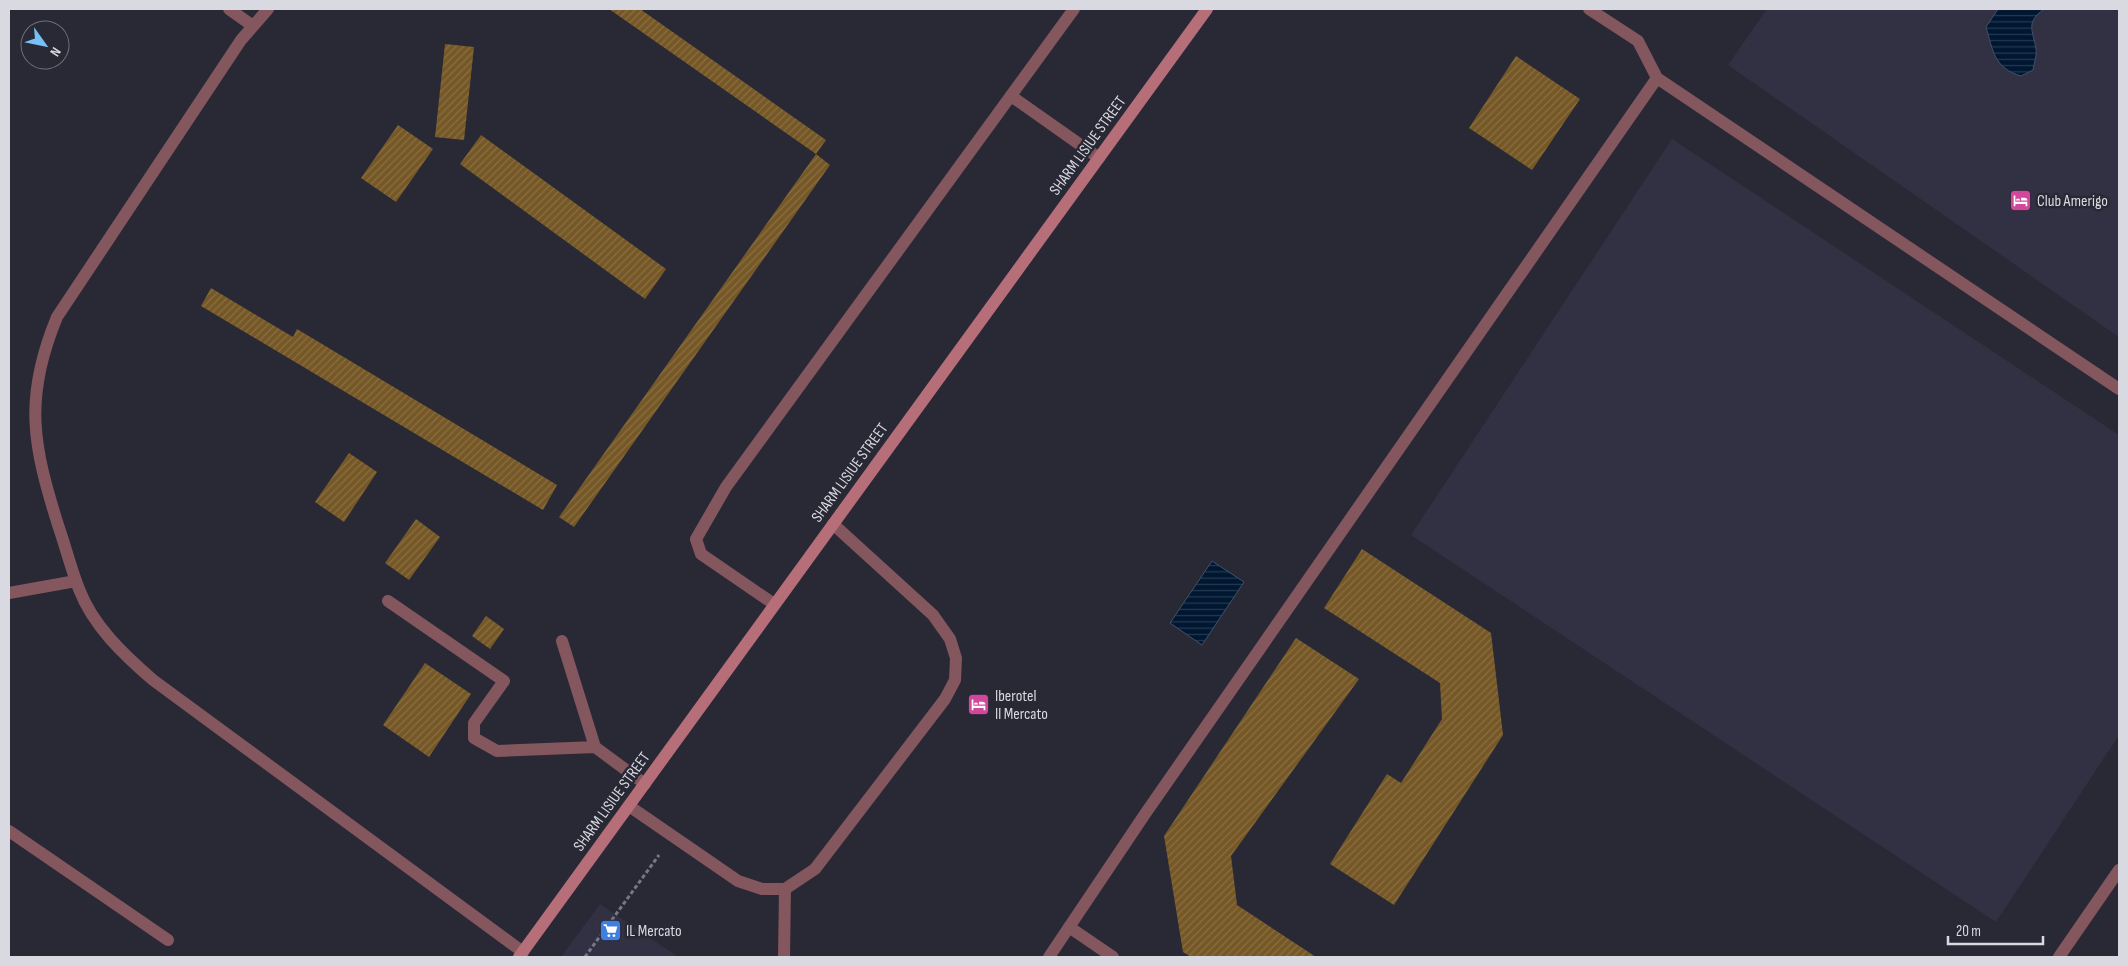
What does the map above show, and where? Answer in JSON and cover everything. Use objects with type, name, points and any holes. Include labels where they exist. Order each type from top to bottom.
[{"type":"street","points":[[229,9],[253,26]]},
{"type":"street","points":[[268,9],[242,40],[56,317],[40,364],[36,392],[37,450],[43,478],[76,580],[90,610],[108,636],[128,659],[153,680],[521,954]]},
{"type":"street","points":[[774,604],[701,554],[696,539],[726,487],[1074,9]]},
{"type":"street","name":"SHARM LISIUE STREET","points":[[521,954],[1207,9]]},
{"type":"street","points":[[1589,9],[1638,41],[1657,78],[2119,389]]},
{"type":"street","points":[[1049,957],[1151,806],[1657,78]]},
{"type":"street","points":[[1012,96],[1099,158]]},
{"type":"street","points":[[629,806],[738,881],[762,889],[785,889],[815,869],[945,700],[955,680],[956,658],[950,639],[933,615],[833,524]]},
{"type":"street","points":[[9,593],[76,580]]},
{"type":"street","points":[[388,601],[504,681],[474,723],[474,738],[497,751],[595,747]]},
{"type":"street","points":[[562,641],[595,747],[645,784]]},
{"type":"street","points":[[9,831],[168,940]]},
{"type":"street","points":[[2059,957],[2119,870]]},
{"type":"street","points":[[784,957],[785,889]]},
{"type":"street","points":[[1069,927],[1113,957]]},
{"type":"path","points":[[585,957],[672,836]]},
{"type":"shaded area","name":"Club Amerigo","points":[[1767,9],[2119,9],[2119,337],[1728,65]]},
{"type":"shaded area","points":[[1998,9],[2044,9],[2034,18],[2032,23],[2036,51],[2033,70],[2021,76],[2005,68],[1996,58],[1993,51],[1986,27]]},
{"type":"shaded area","points":[[1672,139],[2119,435],[2119,735],[1996,922],[1411,535]]},
{"type":"shaded area","points":[[1212,561],[1244,582],[1202,645],[1170,623]]},
{"type":"shaded area","name":"IL Mercato","points":[[600,904],[678,957],[561,957]]},
{"type":"building","points":[[609,9],[640,9],[826,140],[816,154]]},
{"type":"building","points":[[445,44],[474,47],[464,140],[435,137]]},
{"type":"building","points":[[1516,56],[1580,99],[1532,170],[1469,128]]},
{"type":"building","points":[[398,125],[433,149],[396,202],[361,178]]},
{"type":"building","points":[[481,135],[666,269],[645,299],[460,164]]},
{"type":"building","points":[[816,154],[830,165],[574,527],[559,517]]},
{"type":"building","points":[[211,288],[293,337],[297,329],[557,485],[543,510],[201,306]]},
{"type":"building","points":[[349,453],[377,472],[344,522],[315,502]]},
{"type":"building","points":[[416,519],[440,537],[409,580],[385,563]]},
{"type":"building","points":[[1362,549],[1491,633],[1503,735],[1394,905],[1330,864],[1387,774],[1401,783],[1442,719],[1440,683],[1324,608]]},
{"type":"building","points":[[486,616],[504,629],[490,649],[472,636]]},
{"type":"building","points":[[1296,638],[1359,679],[1231,856],[1237,905],[1316,957],[1191,957],[1183,952],[1164,836]]},
{"type":"building","points":[[425,663],[471,694],[429,757],[383,725]]},
{"type":"place","name":"Club Amerigo","points":[[2021,201]]},
{"type":"place","name":"Iberotel Il Mercato","points":[[979,705]]},
{"type":"place","name":"IL Mercato","points":[[610,931]]}]
